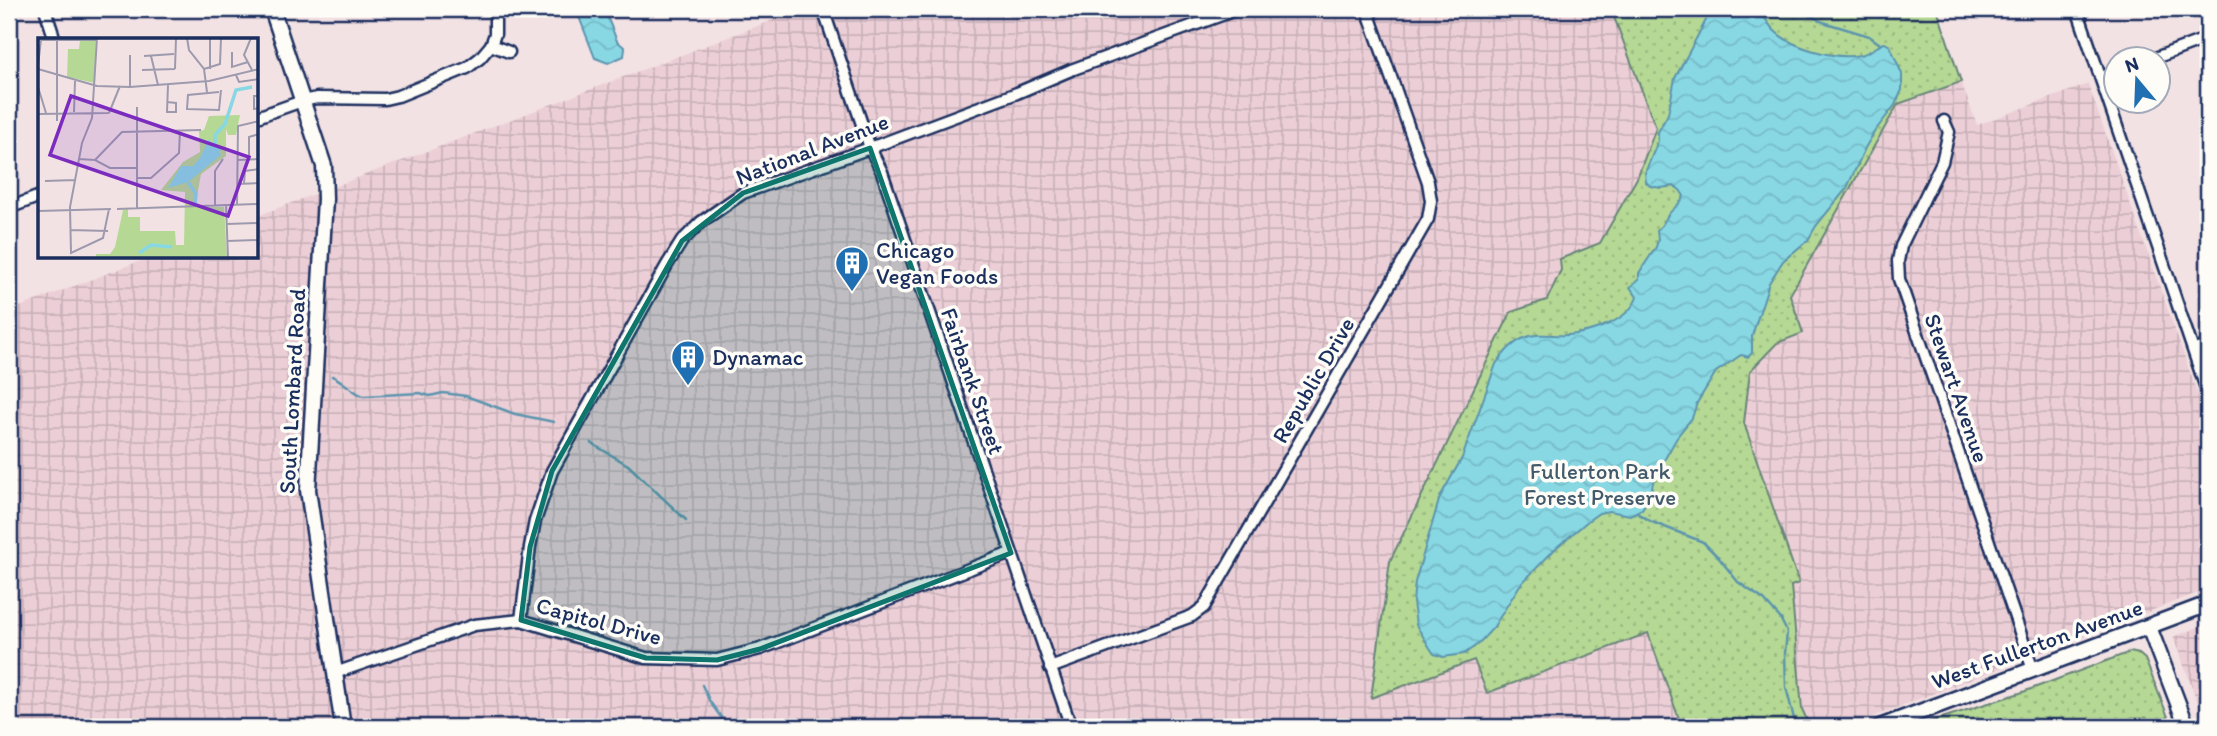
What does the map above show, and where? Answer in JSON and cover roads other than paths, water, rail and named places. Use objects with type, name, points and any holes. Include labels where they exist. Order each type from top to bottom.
[{"type":"street","points":[[44,9],[54,38]]},
{"type":"street","name":"South Lombard Road","points":[[272,9],[324,166],[325,199],[308,490],[343,727]]},
{"type":"street","points":[[259,116],[301,96],[374,99],[398,96],[467,68],[491,45],[495,34],[495,9]]},
{"type":"street","name":"Fairbank Street","points":[[823,9],[870,148],[882,172],[1071,727]]},
{"type":"street","name":"National Avenue","points":[[520,620],[535,522],[552,471],[682,241],[710,213],[739,195],[1238,9]]},
{"type":"street","name":"Republic Drive","points":[[1051,668],[1192,616],[1204,607],[1428,219],[1431,201],[1428,182],[1367,9]]},
{"type":"street","points":[[2077,9],[2208,394]]},
{"type":"street","points":[[2172,52],[2208,38]]},
{"type":"street","points":[[491,45],[509,52]]},
{"type":"street","name":"Stewart Avenue","points":[[1944,121],[1949,132],[1942,162],[1901,246],[1899,279],[2033,670]]},
{"type":"street","points":[[9,208],[38,197]]},
{"type":"street","points":[[2194,351],[2208,344]]},
{"type":"street","name":"Capitol Drive","points":[[335,673],[474,625],[520,620],[646,658],[717,660],[760,649],[1011,553]]},
{"type":"street","name":"West Fullerton Avenue","points":[[1880,727],[2208,604]]},
{"type":"street","points":[[2148,627],[2187,727]]},
{"type":"water","points":[[576,9],[604,9],[617,41],[625,48],[624,56],[608,63],[595,58]]},
{"type":"water","points":[[1712,9],[1760,9],[1779,35],[1800,46],[1825,54],[1860,55],[1885,43],[1890,46],[1902,74],[1902,90],[1895,105],[1865,148],[1847,188],[1808,240],[1783,261],[1769,283],[1752,336],[1752,353],[1748,357],[1741,355],[1716,372],[1697,403],[1692,418],[1679,434],[1654,478],[1650,496],[1642,509],[1630,515],[1609,511],[1599,513],[1557,547],[1520,585],[1493,628],[1478,644],[1464,654],[1443,657],[1434,654],[1416,625],[1413,602],[1415,582],[1440,497],[1462,458],[1496,364],[1508,349],[1524,338],[1587,332],[1618,319],[1633,305],[1637,297],[1630,287],[1639,279],[1639,273],[1656,247],[1657,230],[1684,196],[1674,186],[1650,186],[1646,182],[1645,173],[1658,141],[1658,132],[1668,114],[1675,78]]},
{"type":"waterway","points":[[1797,9],[1823,22],[1869,36],[1880,44]]},
{"type":"waterway","points":[[332,376],[364,396],[420,393],[430,396],[443,393],[466,396],[515,414],[554,422]]},
{"type":"waterway","points":[[591,443],[628,465],[686,520]]},
{"type":"waterway","points":[[1637,513],[1652,522],[1703,542],[1738,582],[1764,600],[1780,618],[1787,632],[1786,687],[1796,727]]},
{"type":"waterway","points":[[702,685],[710,702],[728,727]]},
{"type":"place","name":"Chicago Vegan Foods","points":[[852,293]]},
{"type":"place","name":"Dynamac","points":[[688,387]]},
{"type":"park label","name":"Fullerton Park Forest Preserve","points":[[1600,484]]}]
